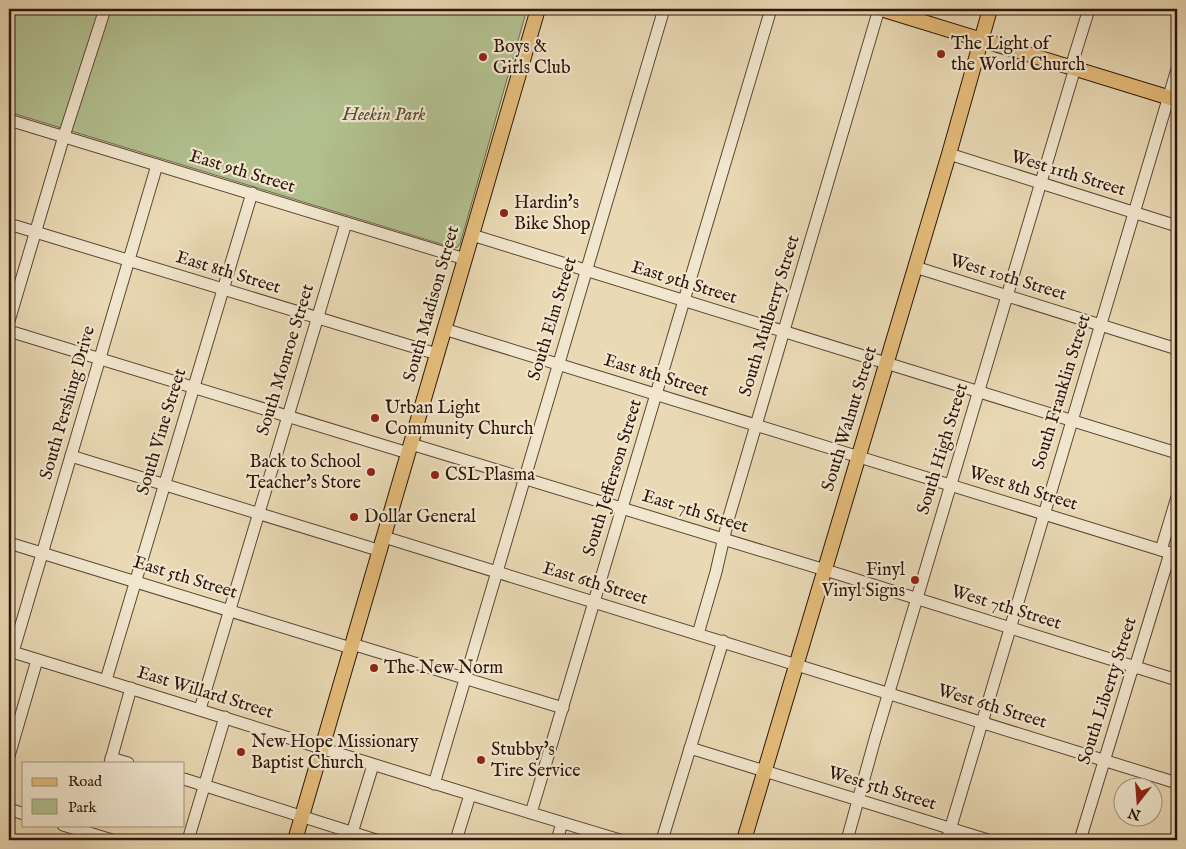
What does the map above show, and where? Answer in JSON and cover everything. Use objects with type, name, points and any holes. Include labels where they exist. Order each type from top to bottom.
[{"type":"main road","name":"South Madison Street","points":[[295,840],[538,9]]},
{"type":"main road","points":[[880,9],[1173,99]]},
{"type":"main road","name":"South Walnut Street","points":[[744,840],[949,154],[990,9]]},
{"type":"street","points":[[9,321],[104,9]]},
{"type":"street","name":"South Elm Street","points":[[434,784],[664,9]]},
{"type":"street","name":"South Jefferson Street","points":[[531,813],[771,9]]},
{"type":"street","name":"South Mulberry Street","points":[[698,634],[716,572],[723,539],[783,331],[880,9]]},
{"type":"street","name":"South High Street","points":[[847,840],[888,693],[979,391],[1089,9]]},
{"type":"street","name":"South Franklin Street","points":[[947,840],[1134,213],[1173,99],[1177,69]]},
{"type":"street","name":"East 9th Street","points":[[9,120],[465,259]]},
{"type":"street","name":"West 11th Street","points":[[949,154],[1177,226]]},
{"type":"street","name":"South Pershing Drive","points":[[11,651],[42,553],[157,164]]},
{"type":"street","name":"South Vine Street","points":[[106,680],[252,193]]},
{"type":"street","name":"South Monroe Street","points":[[200,709],[346,222]]},
{"type":"street","name":"East 8th Street","points":[[9,224],[437,354]]},
{"type":"street","name":"East 9th Street","points":[[472,235],[1177,452]]},
{"type":"street","name":"West 10th Street","points":[[915,268],[1177,349]]},
{"type":"street","name":"East 8th Street","points":[[444,330],[859,456]]},
{"type":"street","name":"East 7th Street","points":[[9,331],[288,415],[524,478],[825,570]]},
{"type":"street","name":"East 6th Street","points":[[71,456],[259,514],[496,572],[797,664]]},
{"type":"street","name":"West 8th Street","points":[[859,456],[1170,553]]},
{"type":"street","name":"South Liberty Street","points":[[1080,840],[1170,553],[1177,497]]},
{"type":"street","name":"East 5th Street","points":[[9,543],[563,708]]},
{"type":"street","name":"West 7th Street","points":[[825,570],[1177,680]]},
{"type":"street","points":[[662,840],[723,642]]},
{"type":"street","name":"East Willard Street","points":[[11,651],[200,709],[373,766],[620,840]]},
{"type":"street","points":[[9,756],[38,660]]},
{"type":"street","name":"West 6th Street","points":[[797,664],[1177,783]]},
{"type":"street","points":[[111,760],[131,688]]},
{"type":"street","points":[[188,840],[225,717]]},
{"type":"street","points":[[690,748],[765,771]]},
{"type":"street","points":[[359,836],[373,766]]},
{"type":"street","name":"West 5th Street","points":[[765,771],[988,840]]},
{"type":"street","points":[[185,780],[376,840]]},
{"type":"street","points":[[456,840],[470,795]]},
{"type":"street","points":[[9,809],[22,813]]},
{"type":"street","points":[[557,840],[562,823]]},
{"type":"street","points":[[66,826],[112,840]]},
{"type":"green space","name":"Heekin Park","points":[[9,9],[527,9],[460,244],[454,248],[9,112]]},
{"type":"place","name":"The Light of the World Church","points":[[941,54]]},
{"type":"place","name":"Boys & Girls Club","points":[[483,57]]},
{"type":"place","name":"Hardin's Bike Shop","points":[[504,213]]},
{"type":"place","name":"Urban Light Community Church","points":[[375,418]]},
{"type":"place","name":"Back to School Teacher's Store","points":[[371,472]]},
{"type":"place","name":"CSL Plasma","points":[[435,475]]},
{"type":"place","name":"Dollar General","points":[[354,517]]},
{"type":"place","name":"Finyl Vinyl Signs","points":[[915,580]]},
{"type":"place","name":"The New Norm","points":[[374,668]]},
{"type":"place","name":"New Hope Missionary Baptist Church","points":[[241,752]]},
{"type":"place","name":"Stubby's Tire Service","points":[[481,760]]}]
